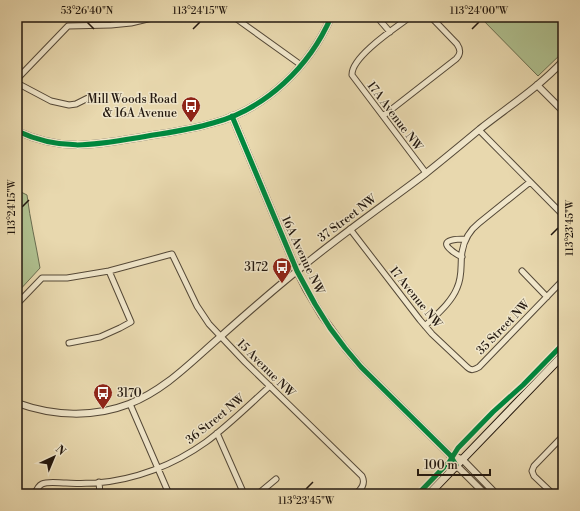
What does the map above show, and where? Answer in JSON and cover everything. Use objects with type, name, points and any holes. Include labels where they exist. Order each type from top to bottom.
[{"type":"main road","points":[[429,494],[563,355]]},
{"type":"street","points":[[17,79],[68,26],[131,24],[156,17]]},
{"type":"street","points":[[234,17],[301,65]]},
{"type":"street","points":[[17,131],[31,137],[72,146],[92,145],[190,129],[213,123],[253,106],[270,95],[287,80],[312,52],[326,29],[331,17]]},
{"type":"street","points":[[377,17],[390,32],[410,17]]},
{"type":"street","points":[[382,116],[456,59],[460,54],[458,44],[431,17]]},
{"type":"street","name":"17A Avenue NW","points":[[390,32],[367,51],[355,64],[352,70],[352,75],[426,173]]},
{"type":"street","name":"37 Street NW","points":[[17,403],[49,412],[79,414],[91,413],[130,404],[166,384],[252,308],[297,271],[350,229],[426,173],[537,85],[563,61]]},
{"type":"street","points":[[17,83],[51,101],[69,105],[76,104],[88,98]]},
{"type":"street","points":[[537,85],[563,111]]},
{"type":"street","name":"16A Avenue NW","points":[[232,116],[297,271],[322,316],[361,367],[450,454],[456,465],[485,494]]},
{"type":"street","points":[[479,130],[563,215]]},
{"type":"street","points":[[425,326],[450,300],[457,289],[461,274],[463,246],[473,228],[530,182]]},
{"type":"street","name":"17 Avenue NW","points":[[350,229],[425,326],[469,369],[474,370]]},
{"type":"street","points":[[462,257],[449,250],[447,243],[452,239],[466,239]]},
{"type":"street","name":"15 Avenue NW","points":[[109,271],[172,254],[200,312],[209,324],[359,474],[364,481],[363,487],[356,494]]},
{"type":"street","points":[[17,304],[42,278],[67,278],[109,271],[131,322],[100,337],[69,343]]},
{"type":"street","name":"35 Street NW","points":[[522,271],[547,297]]},
{"type":"street","name":"35 Street NW","points":[[474,370],[479,367],[563,280]]},
{"type":"street","name":"36 Street NW","points":[[34,494],[41,484],[83,484],[99,482],[127,478],[158,468],[192,451],[216,434],[270,386]]},
{"type":"street","points":[[130,404],[170,494]]},
{"type":"street","points":[[216,434],[244,494]]},
{"type":"street","points":[[553,494],[534,476],[532,468],[563,436]]},
{"type":"street","name":"16A Avenue NW","points":[[450,454],[462,459],[496,494]]},
{"type":"street","points":[[258,494],[276,479]]},
{"type":"street","points":[[99,482],[100,494]]},
{"type":"green space","points":[[480,17],[563,17],[563,52],[538,76]]},
{"type":"green space","points":[[17,190],[27,195],[40,268],[17,293]]},
{"type":"cycle path","points":[[17,131],[33,138],[49,142],[79,145],[125,140],[213,123],[251,107],[284,83],[311,52],[331,17]]},
{"type":"cycle path","points":[[232,116],[297,271],[330,328],[361,367],[450,455],[456,465]]},
{"type":"cycle path","points":[[418,494],[448,464],[458,448],[563,344]]},
{"type":"place","name":"Mill Woods Road & 16A Avenue","points":[[191,123]]},
{"type":"place","name":"3172","points":[[282,284]]},
{"type":"place","name":"3170","points":[[103,410]]}]
